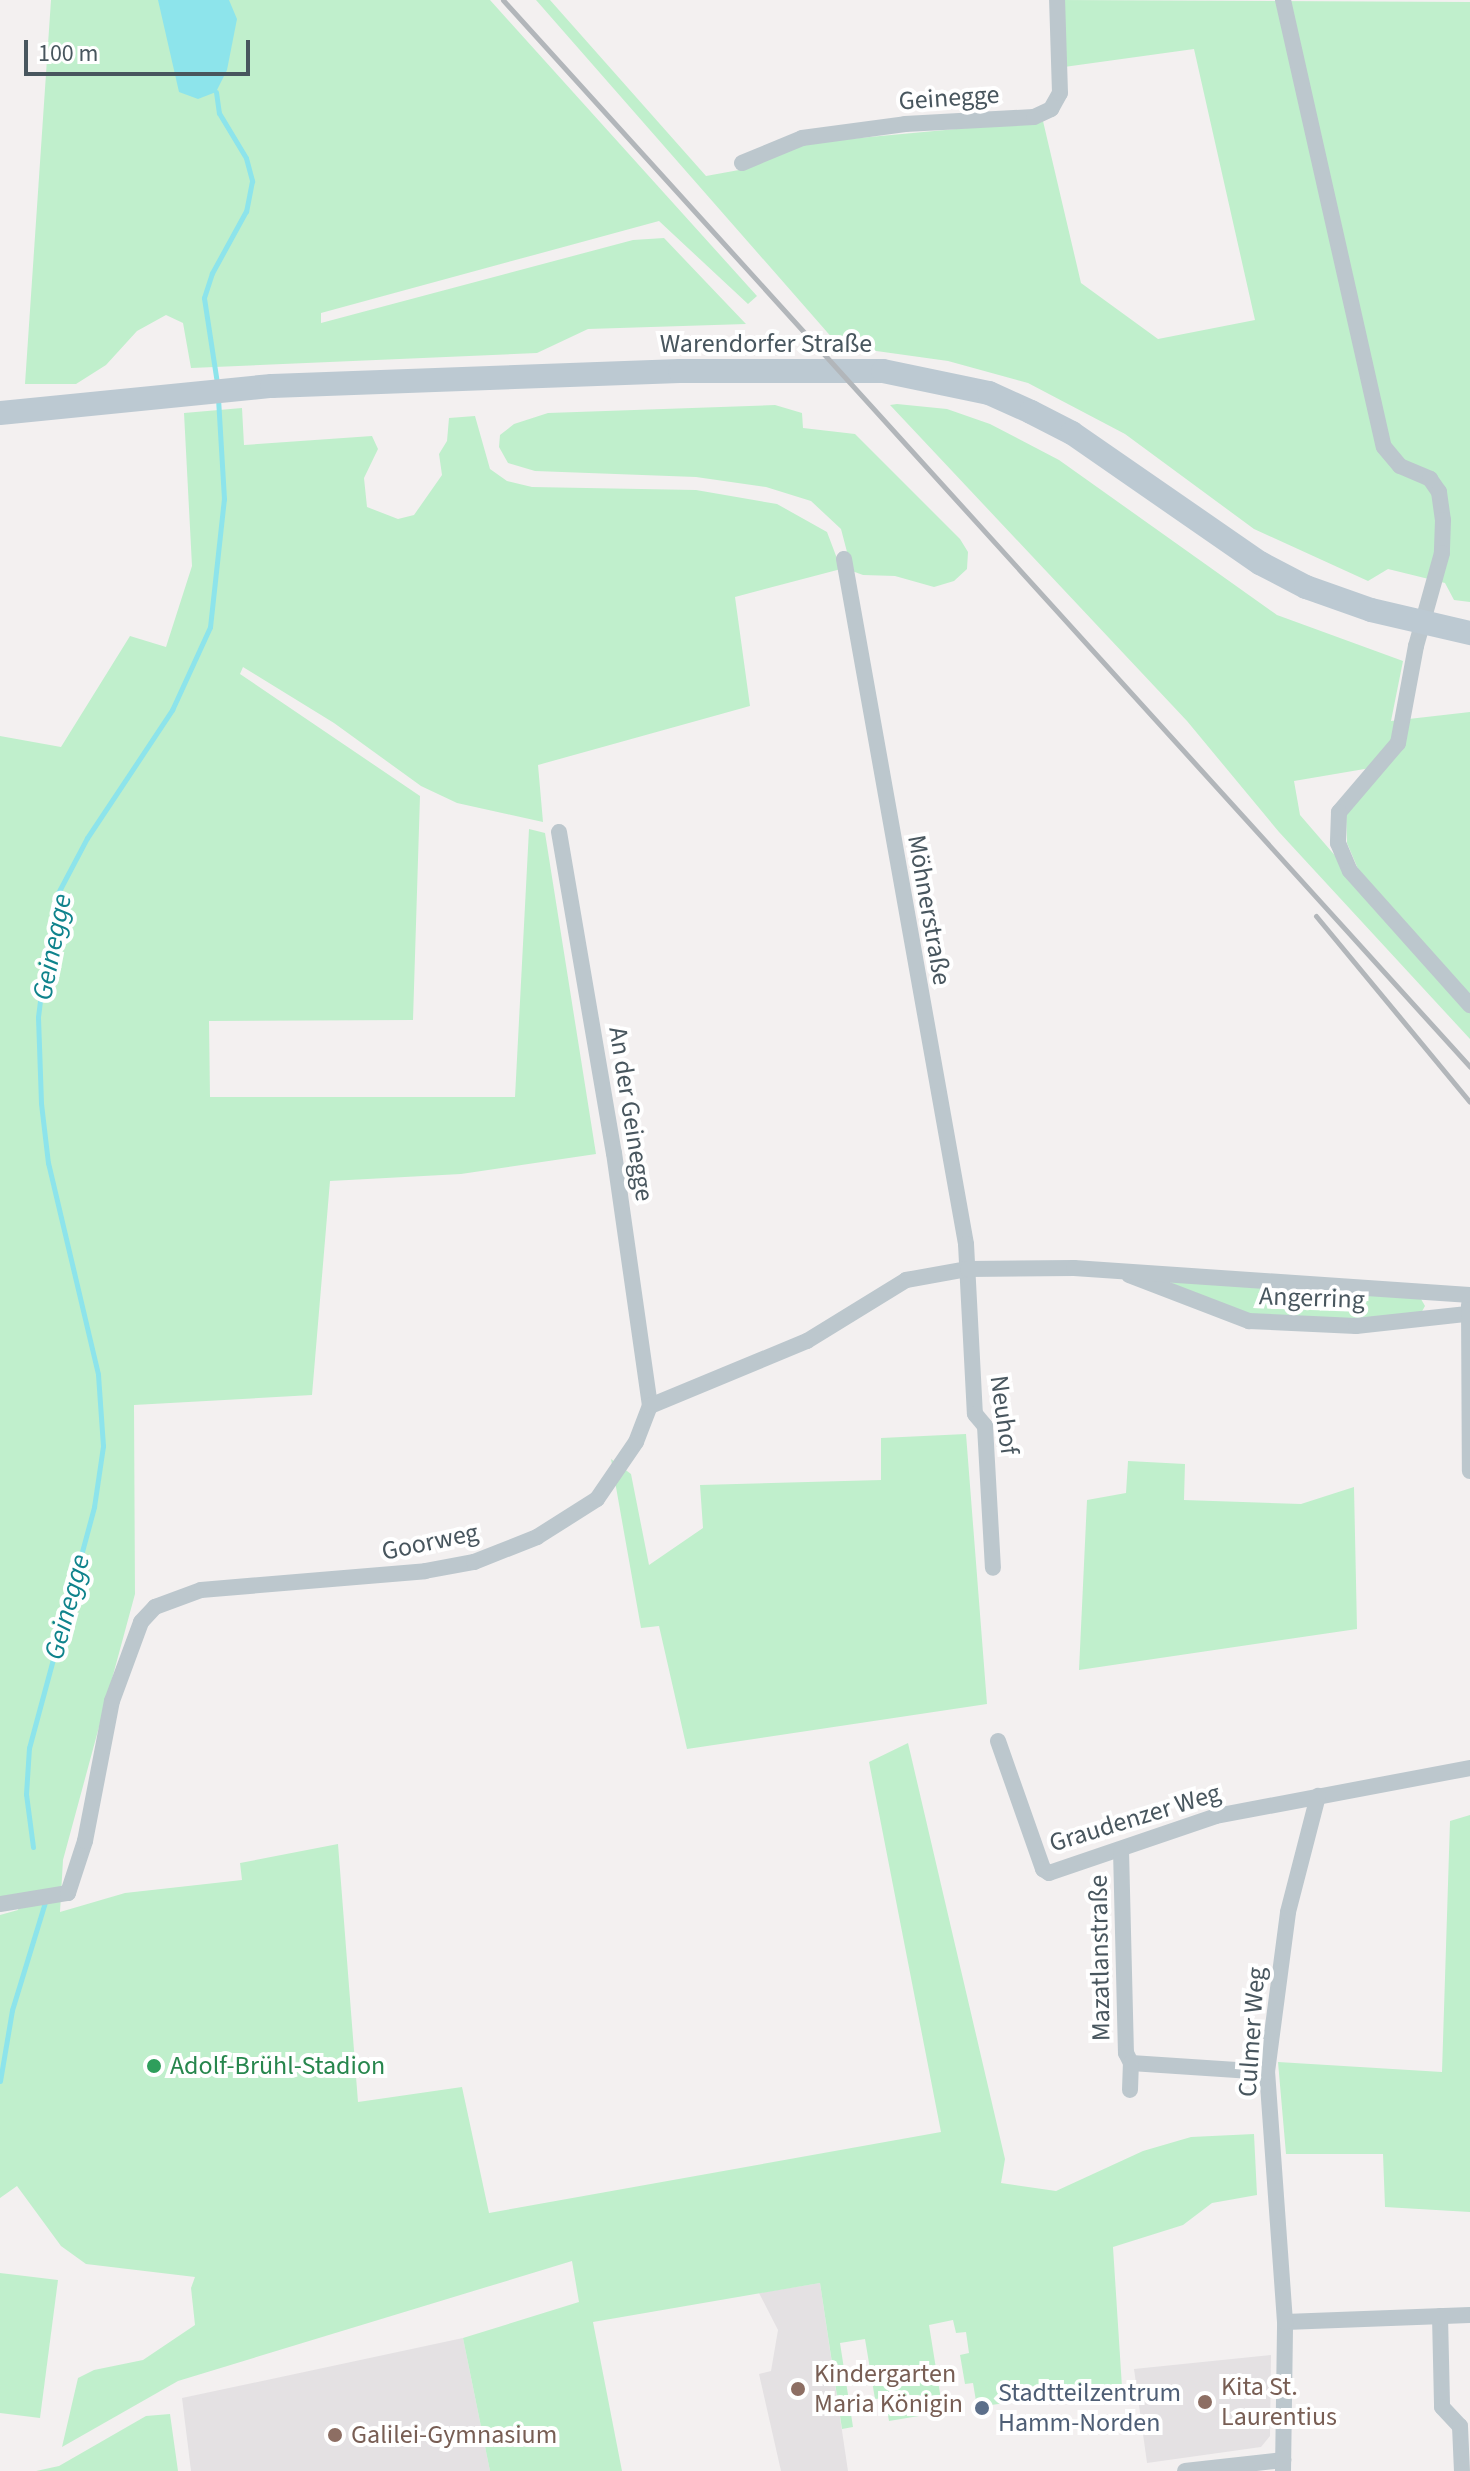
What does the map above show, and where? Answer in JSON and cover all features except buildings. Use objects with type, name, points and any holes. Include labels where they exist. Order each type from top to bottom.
[{"type":"street","name":"Geinegge","points":[[742,163],[802,138],[905,124],[1034,117],[1051,109],[1060,93],[1057,0]]},
{"type":"street","points":[[1283,0],[1384,447],[1390,458],[1430,479],[1439,492],[1442,553],[1423,624],[1398,743],[1339,812],[1338,843],[1350,871],[1470,1005]]},
{"type":"street","name":"Warendorfer Straße","points":[[0,413],[272,386],[839,368],[934,378],[989,393],[1072,433],[1260,563],[1306,587],[1423,624],[1470,633]]},
{"type":"street","name":"Möhnerstraße","points":[[844,559],[968,1269]]},
{"type":"street","name":"An der Geinegge","points":[[559,832],[614,1153],[650,1406]]},
{"type":"street","points":[[650,1406],[807,1341],[906,1280],[968,1269]]},
{"type":"street","name":"Angerring","points":[[968,1269],[1117,1270],[1470,1295]]},
{"type":"street","name":"Neuhof","points":[[968,1269],[975,1414],[985,1426],[993,1568]]},
{"type":"street","name":"Angerring","points":[[1117,1270],[1249,1321],[1356,1326],[1468,1308]]},
{"type":"street","points":[[1468,1308],[1470,1459]]},
{"type":"street","name":"Goorweg","points":[[0,1904],[68,1893],[85,1841],[112,1701],[141,1622],[155,1607],[201,1590],[425,1571],[474,1562],[537,1537],[597,1499],[636,1442],[650,1406]]},
{"type":"street","name":"Graudenzer Weg","points":[[998,1741],[1043,1869],[1057,1873],[1216,1816],[1470,1768]]},
{"type":"street","name":"Culmer Weg","points":[[1283,2465],[1285,2322],[1267,2072],[1288,1912],[1318,1796]]},
{"type":"street","name":"Mazatlanstraße","points":[[1121,1850],[1126,2053],[1131,2063],[1130,2090]]},
{"type":"street","name":"Mazatlanstraße","points":[[1131,2063],[1267,2072]]},
{"type":"street","points":[[1285,2322],[1470,2315]]},
{"type":"street","points":[[1440,2316],[1442,2407],[1460,2426],[1462,2471]]},
{"type":"street","points":[[1185,2471],[1283,2465]]},
{"type":"shaded area","name":"Kindergarten Maria Königin","points":[[820,2283],[848,2471],[781,2471],[759,2374],[771,2371],[778,2330],[759,2293]]},
{"type":"shaded area","name":"Galilei-Gymnasium","points":[[463,2338],[490,2471],[191,2471],[182,2398]]},
{"type":"shaded area","name":"Kita St. Laurentius","points":[[1271,2355],[1270,2436],[1261,2447],[1147,2463],[1134,2369]]},
{"type":"green space","points":[[51,0],[490,0],[757,296],[748,304],[659,221],[321,313],[321,323],[633,240],[664,238],[746,324],[588,329],[537,353],[191,368],[183,323],[166,315],[137,331],[106,365],[76,384],[25,384]]},
{"type":"green space","points":[[536,0],[550,0],[706,176],[739,170],[805,143],[1043,121],[1081,283],[1158,339],[1255,320],[1194,49],[1064,67],[1061,0],[1470,2],[1470,602],[1454,600],[1445,583],[1388,569],[1368,581],[1254,529],[1125,434],[1028,383],[948,361],[862,349],[848,356]]},
{"type":"green space","points":[[775,405],[802,413],[803,428],[855,434],[960,539],[968,552],[967,569],[954,581],[934,587],[895,576],[863,575],[852,571],[841,529],[811,501],[766,487],[696,477],[535,471],[508,463],[499,447],[500,435],[514,424],[548,413]]},
{"type":"green space","points":[[890,405],[947,409],[990,424],[1059,460],[1277,615],[1403,661],[1391,721],[1470,712],[1470,996],[1358,869],[1347,843],[1346,813],[1388,765],[1294,781],[1300,815],[1470,1012],[1470,1039],[1279,832],[1187,721]]},
{"type":"green space","points":[[242,408],[244,445],[372,436],[378,449],[364,478],[367,507],[398,519],[414,515],[442,475],[439,454],[447,441],[449,418],[475,416],[490,469],[507,481],[532,487],[696,490],[777,504],[827,532],[841,569],[735,597],[750,706],[538,765],[543,822],[457,803],[421,786],[334,723],[243,667],[240,674],[420,796],[413,1020],[209,1021],[210,1097],[515,1097],[529,829],[545,833],[596,1154],[461,1174],[330,1181],[312,1395],[134,1405],[135,1594],[63,1860],[60,1912],[125,1893],[242,1880],[240,1863],[338,1844],[358,2102],[462,2087],[489,2213],[941,2132],[869,1762],[908,1743],[1005,2159],[1001,2183],[1056,2191],[1143,2151],[1191,2137],[1254,2134],[1257,2195],[1212,2203],[1183,2225],[1113,2247],[1122,2387],[977,2407],[973,2383],[965,2384],[960,2355],[969,2353],[966,2332],[956,2333],[953,2320],[929,2325],[943,2412],[889,2421],[885,2398],[875,2399],[865,2339],[840,2343],[853,2427],[842,2429],[820,2283],[593,2322],[622,2471],[490,2471],[463,2338],[579,2302],[572,2261],[178,2381],[62,2447],[78,2378],[94,2370],[143,2360],[195,2325],[191,2288],[195,2277],[86,2264],[61,2246],[17,2186],[0,2198],[0,1915],[18,1910],[21,1896],[0,1898],[0,736],[61,747],[130,636],[166,647],[192,566],[184,413]]},
{"type":"green space","points":[[1167,1281],[1421,1299],[1425,1306],[1420,1315],[1299,1321],[1229,1310]]},
{"type":"green space","points":[[966,1434],[987,1704],[687,1749],[659,1626],[641,1628],[611,1459],[631,1474],[649,1565],[703,1528],[700,1485],[881,1480],[881,1438]]},
{"type":"green space","points":[[1128,1461],[1185,1464],[1184,1500],[1301,1504],[1354,1487],[1357,1629],[1079,1670],[1087,1500],[1126,1493]]},
{"type":"green space","points":[[1470,1815],[1470,2212],[1385,2207],[1383,2154],[1286,2154],[1278,2062],[1442,2072],[1450,1821]]},
{"type":"green space","points":[[0,2273],[58,2280],[40,2418],[0,2413]]},
{"type":"green space","points":[[170,2414],[178,2471],[36,2471],[59,2466],[146,2416]]},
{"type":"water","points":[[158,0],[229,0],[237,19],[227,70],[216,92],[198,99],[179,92]]},
{"type":"waterway","name":"Geinegge","points":[[216,92],[219,113],[246,158],[252,181],[246,211],[212,273],[204,298],[217,383]]},
{"type":"waterway","name":"Geinegge","points":[[33,1847],[26,1794],[29,1748],[94,1507],[103,1446],[98,1374],[48,1163],[41,1103],[38,1017],[46,953],[58,893],[87,838],[172,710],[210,627],[224,499],[218,397]]},
{"type":"waterway","name":"Geinegge","points":[[0,2081],[12,2010],[45,1902]]},
{"type":"railway","points":[[503,0],[1470,1067]]},
{"type":"railway","points":[[1316,916],[1470,1102]]},
{"type":"place","name":"Adolf-Brühl-Stadion","points":[[154,2066]]},
{"type":"place","name":"Kindergarten Maria Königin","points":[[798,2389]]},
{"type":"place","name":"Kita St. Laurentius","points":[[1205,2402]]},
{"type":"place","name":"Stadtteilzentrum Hamm-Norden","points":[[982,2408]]},
{"type":"place","name":"Galilei-Gymnasium","points":[[335,2435]]}]
